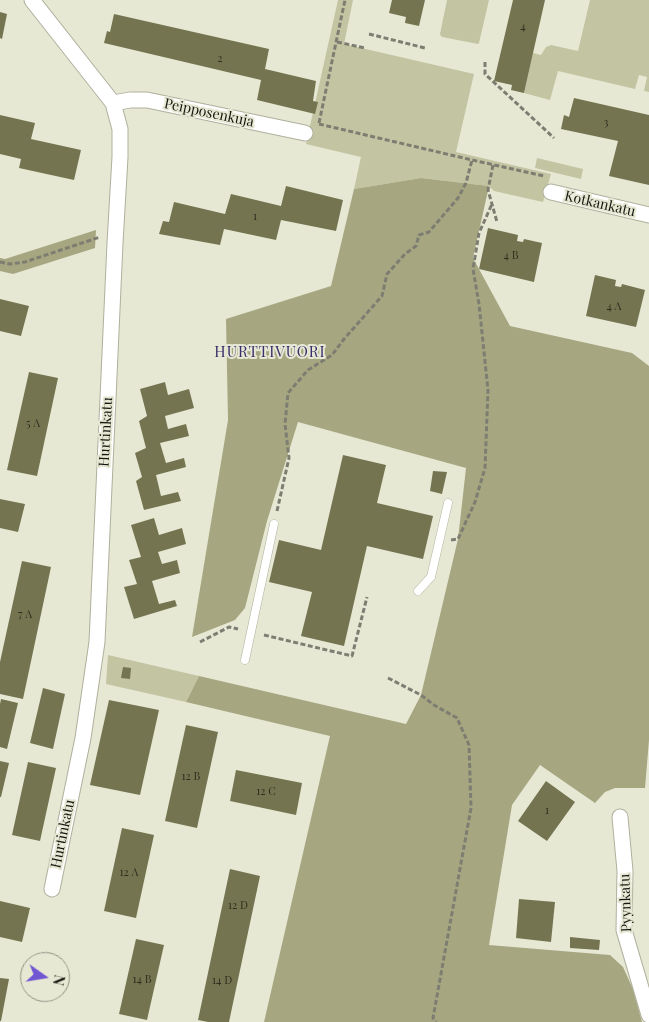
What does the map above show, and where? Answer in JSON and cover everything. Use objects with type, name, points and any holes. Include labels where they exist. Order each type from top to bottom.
[{"type":"street","name":"Hurtinkatu","points":[[32,0],[113,103],[120,129],[97,642],[83,738],[52,889]]},
{"type":"street","name":"Peipposenkuja","points":[[113,103],[147,100],[305,133]]},
{"type":"street","name":"Kotkankatu","points":[[551,185],[649,215]]},
{"type":"street","name":"Pyynkatu","points":[[620,817],[625,871],[624,930],[649,1015]]},
{"type":"lane","points":[[418,592],[431,577],[448,503]]},
{"type":"lane","points":[[245,660],[274,524]]},
{"type":"path","points":[[346,0],[319,124],[493,165],[551,185]]},
{"type":"path","points":[[368,34],[425,48]]},
{"type":"path","points":[[337,42],[365,48]]},
{"type":"path","points":[[485,62],[485,74],[554,138]]},
{"type":"path","points":[[274,524],[289,458],[285,424],[288,393],[308,370],[332,355],[382,296],[386,274],[404,254],[416,246],[419,235],[429,232],[458,198],[466,183],[472,160]]},
{"type":"path","points":[[493,165],[488,190],[497,222]]},
{"type":"path","points":[[439,540],[458,539],[475,502],[485,468],[488,390],[480,304],[473,268],[479,233],[492,204]]},
{"type":"path","points":[[0,262],[10,264],[25,262],[102,236]]},
{"type":"path","points":[[200,642],[229,627],[352,656],[367,597]]},
{"type":"path","points":[[388,678],[421,695],[457,718],[469,745],[471,808],[433,1018],[436,1022]]},
{"type":"green space","points":[[338,0],[353,0],[344,44],[474,74],[456,152],[551,174],[543,202],[494,191],[489,186],[421,178],[354,189],[361,157],[306,144]]},
{"type":"green space","points":[[447,0],[489,0],[478,44],[441,36]]},
{"type":"green space","points":[[590,0],[649,0],[649,92],[644,91],[647,77],[639,75],[635,89],[558,71],[550,100],[524,93],[533,53],[541,55],[546,47],[551,45],[578,51]]},
{"type":"green space","points":[[537,158],[583,169],[581,179],[535,168]]},
{"type":"green space","points":[[421,178],[489,186],[473,258],[510,326],[632,353],[649,366],[649,740],[645,788],[615,788],[605,792],[595,803],[540,765],[512,805],[489,945],[610,955],[623,967],[633,989],[642,1022],[264,1022],[330,736],[186,702],[199,676],[406,724],[421,695],[458,539],[466,468],[298,422],[267,521],[245,608],[235,620],[192,637],[228,420],[226,319],[331,286],[354,189]]},
{"type":"green space","points":[[96,230],[95,248],[13,274],[0,271],[0,258],[5,259]]},
{"type":"green space","points":[[108,655],[199,676],[186,702],[106,684]]},
{"type":"building","points":[[392,0],[425,0],[419,26],[405,23],[406,17],[389,13]]},
{"type":"building","points":[[513,0],[545,0],[524,93],[511,90],[512,85],[494,81]]},
{"type":"building","points":[[0,12],[7,14],[2,39],[0,38]]},
{"type":"building","points":[[114,14],[269,49],[265,69],[316,81],[313,101],[318,102],[315,114],[257,100],[261,80],[104,43],[107,31],[110,32]]},
{"type":"building","points":[[574,98],[649,115],[649,185],[609,176],[618,141],[561,129],[564,115],[569,117]]},
{"type":"building","points":[[0,115],[35,123],[31,139],[81,150],[74,180],[19,168],[21,159],[0,154]]},
{"type":"building","points":[[286,186],[343,200],[336,231],[281,220],[276,240],[224,229],[220,245],[159,234],[163,221],[169,222],[174,202],[225,214],[231,194],[281,206]]},
{"type":"building","points":[[488,228],[518,235],[517,241],[523,242],[524,239],[542,243],[534,282],[479,269]]},
{"type":"building","points":[[595,275],[616,280],[615,286],[621,287],[622,284],[645,290],[636,327],[586,316]]},
{"type":"building","points":[[0,299],[29,306],[21,336],[0,331]]},
{"type":"building","points":[[29,372],[58,378],[37,476],[7,470]]},
{"type":"building","points":[[165,382],[168,395],[189,389],[194,408],[165,416],[168,429],[186,424],[189,436],[160,443],[166,463],[184,458],[186,467],[156,475],[161,496],[178,492],[181,501],[144,510],[136,481],[142,477],[135,453],[146,448],[139,421],[147,416],[140,389]]},
{"type":"building","points":[[343,455],[386,465],[377,503],[433,516],[423,559],[367,546],[344,646],[301,636],[312,592],[269,582],[279,540],[321,550]]},
{"type":"building","points":[[433,471],[447,472],[442,494],[430,491]]},
{"type":"building","points":[[0,499],[25,504],[18,532],[0,528]]},
{"type":"building","points":[[154,518],[159,535],[182,528],[186,544],[158,552],[162,564],[177,560],[180,573],[152,581],[159,604],[175,600],[177,606],[134,619],[124,587],[137,584],[129,560],[141,557],[131,525]]},
{"type":"building","points":[[22,561],[51,567],[23,699],[0,694],[0,662]]},
{"type":"building","points":[[123,667],[131,668],[130,679],[121,678]]},
{"type":"building","points":[[43,688],[65,694],[53,749],[30,743]]},
{"type":"building","points":[[1,699],[18,703],[7,749],[0,747]]},
{"type":"building","points":[[109,700],[159,710],[140,795],[90,785]]},
{"type":"building","points":[[186,725],[218,732],[197,828],[165,821]]},
{"type":"building","points":[[0,761],[9,763],[1,797],[0,797]]},
{"type":"building","points":[[28,762],[56,768],[40,841],[12,835]]},
{"type":"building","points":[[236,770],[302,783],[296,815],[230,801]]},
{"type":"building","points":[[546,781],[575,802],[547,841],[518,821]]},
{"type":"building","points":[[122,828],[154,835],[136,918],[104,911]]},
{"type":"building","points":[[230,869],[260,876],[229,1022],[208,1022],[198,1020]]},
{"type":"building","points":[[519,899],[555,902],[551,942],[516,938]]},
{"type":"building","points":[[0,901],[30,908],[22,942],[0,937]]},
{"type":"building","points":[[570,937],[600,940],[599,950],[570,948]]},
{"type":"building","points":[[136,939],[164,945],[147,1020],[119,1014]]},
{"type":"building","points":[[0,978],[9,979],[1,1021],[0,1021]]},
{"type":"district","name":"HURTTIVUORI","points":[[270,352]]}]
